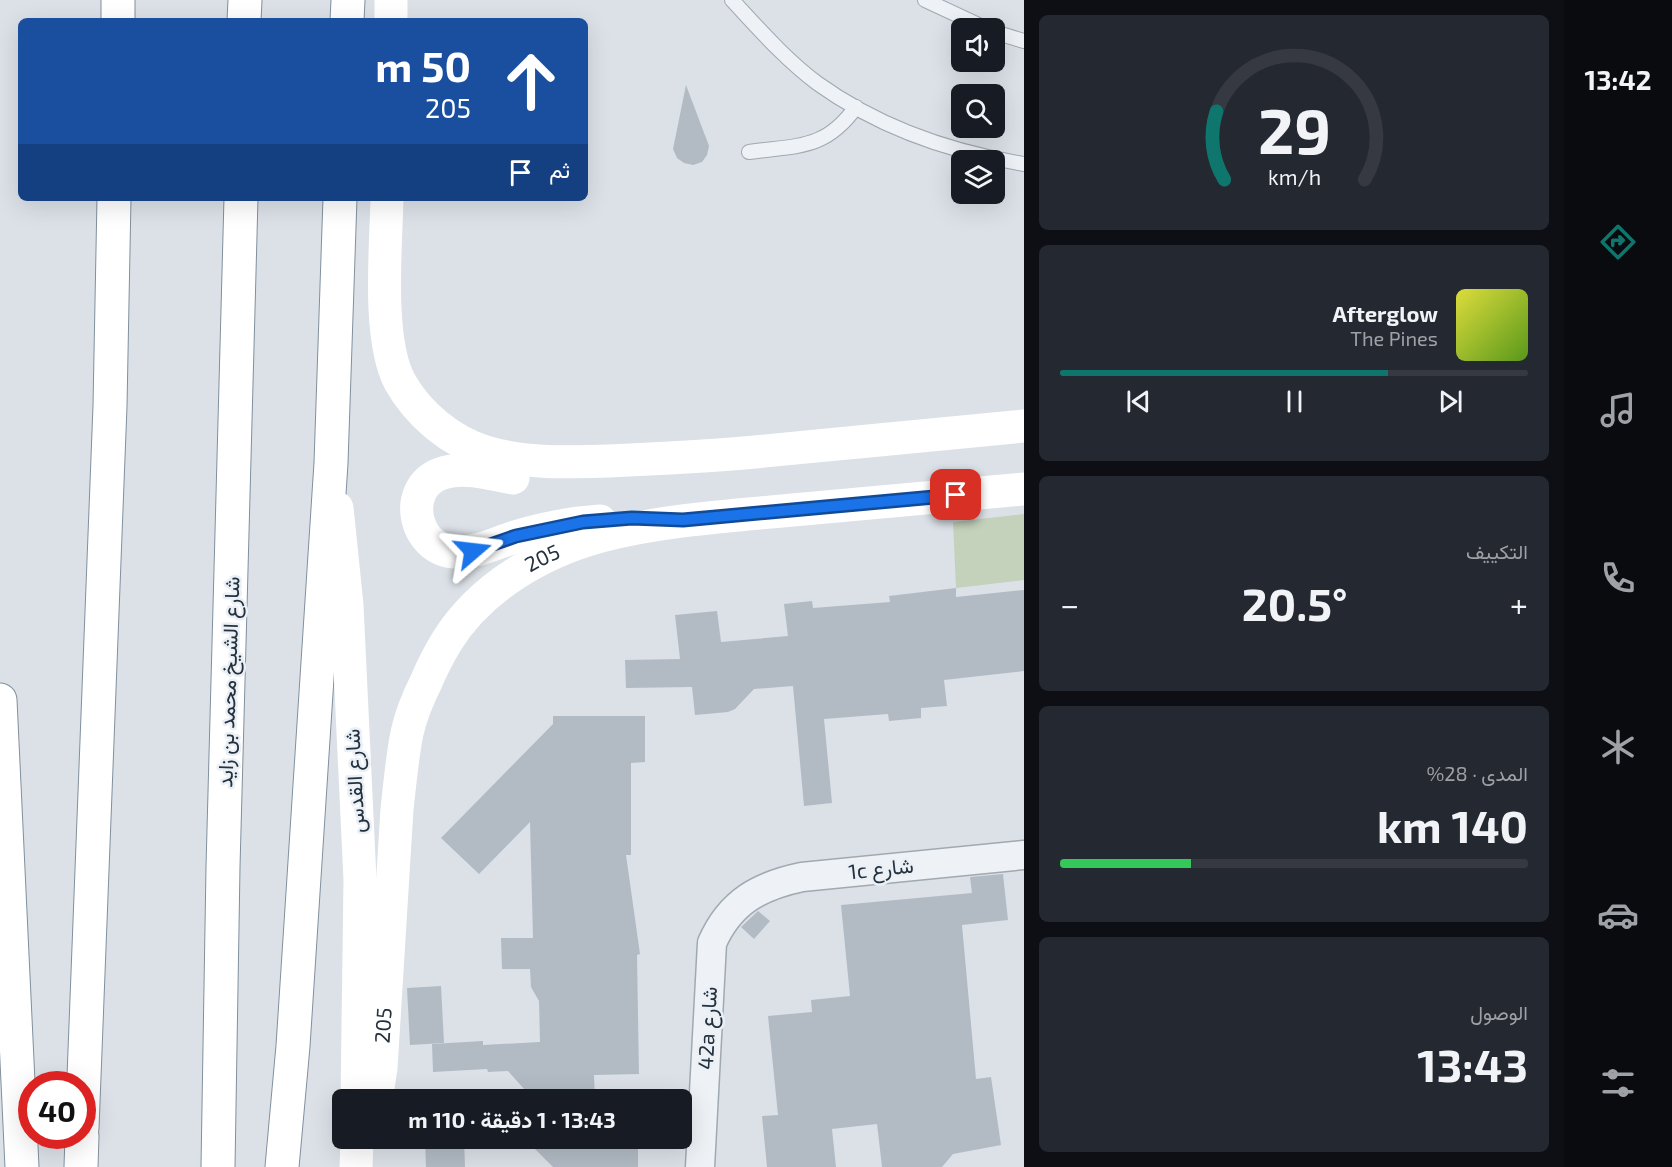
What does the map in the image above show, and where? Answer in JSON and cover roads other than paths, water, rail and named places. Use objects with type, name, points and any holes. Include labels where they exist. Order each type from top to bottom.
[{"type":"main road","points":[[118,0],[118,18]]},
{"type":"main road","points":[[244,18],[245,0]]},
{"type":"main road","points":[[347,18],[348,0]]},
{"type":"main road","points":[[391,0],[391,18]]},
{"type":"main road","points":[[84,1071],[110,406],[114,201]]},
{"type":"main road","name":"شارع الشيخ محمد بن زايد","points":[[218,1167],[223,867],[241,201]]},
{"type":"main road","points":[[282,1167],[295,1023],[330,463],[340,201]]},
{"type":"main road","points":[[387,201],[385,286],[393,364],[400,381],[424,414],[461,442],[483,452],[514,460],[578,462],[678,459],[1024,426]]},
{"type":"main road","points":[[678,459],[554,479],[525,480],[457,471],[440,474],[428,482],[419,495],[418,524],[425,538],[438,548],[455,552],[473,551],[516,536],[583,522],[632,518],[683,520]]},
{"type":"main road","name":"شارع القدس","points":[[330,463],[347,605],[359,869],[357,1089]]},
{"type":"main road","name":"205","points":[[378,1089],[401,770],[408,731],[417,700],[432,669],[447,640],[469,612],[492,591],[547,556],[601,536],[683,520],[1024,489]]},
{"type":"main road","points":[[0,700],[22,1167]]},
{"type":"main road","points":[[81,1167],[82,1149]]},
{"type":"street","name":"1c شارع","points":[[744,900],[781,881],[802,877],[1024,855]]},
{"type":"street","name":"42a شارع","points":[[700,1167],[712,943],[720,925],[744,900]]},
{"type":"lane","points":[[732,0],[785,55],[817,83],[856,107],[906,133],[946,147],[987,158],[1024,164]]},
{"type":"lane","points":[[925,0],[963,18]]},
{"type":"lane","points":[[1005,35],[1024,41]]},
{"type":"lane","points":[[749,152],[811,143],[824,138],[845,122],[856,107]]}]
